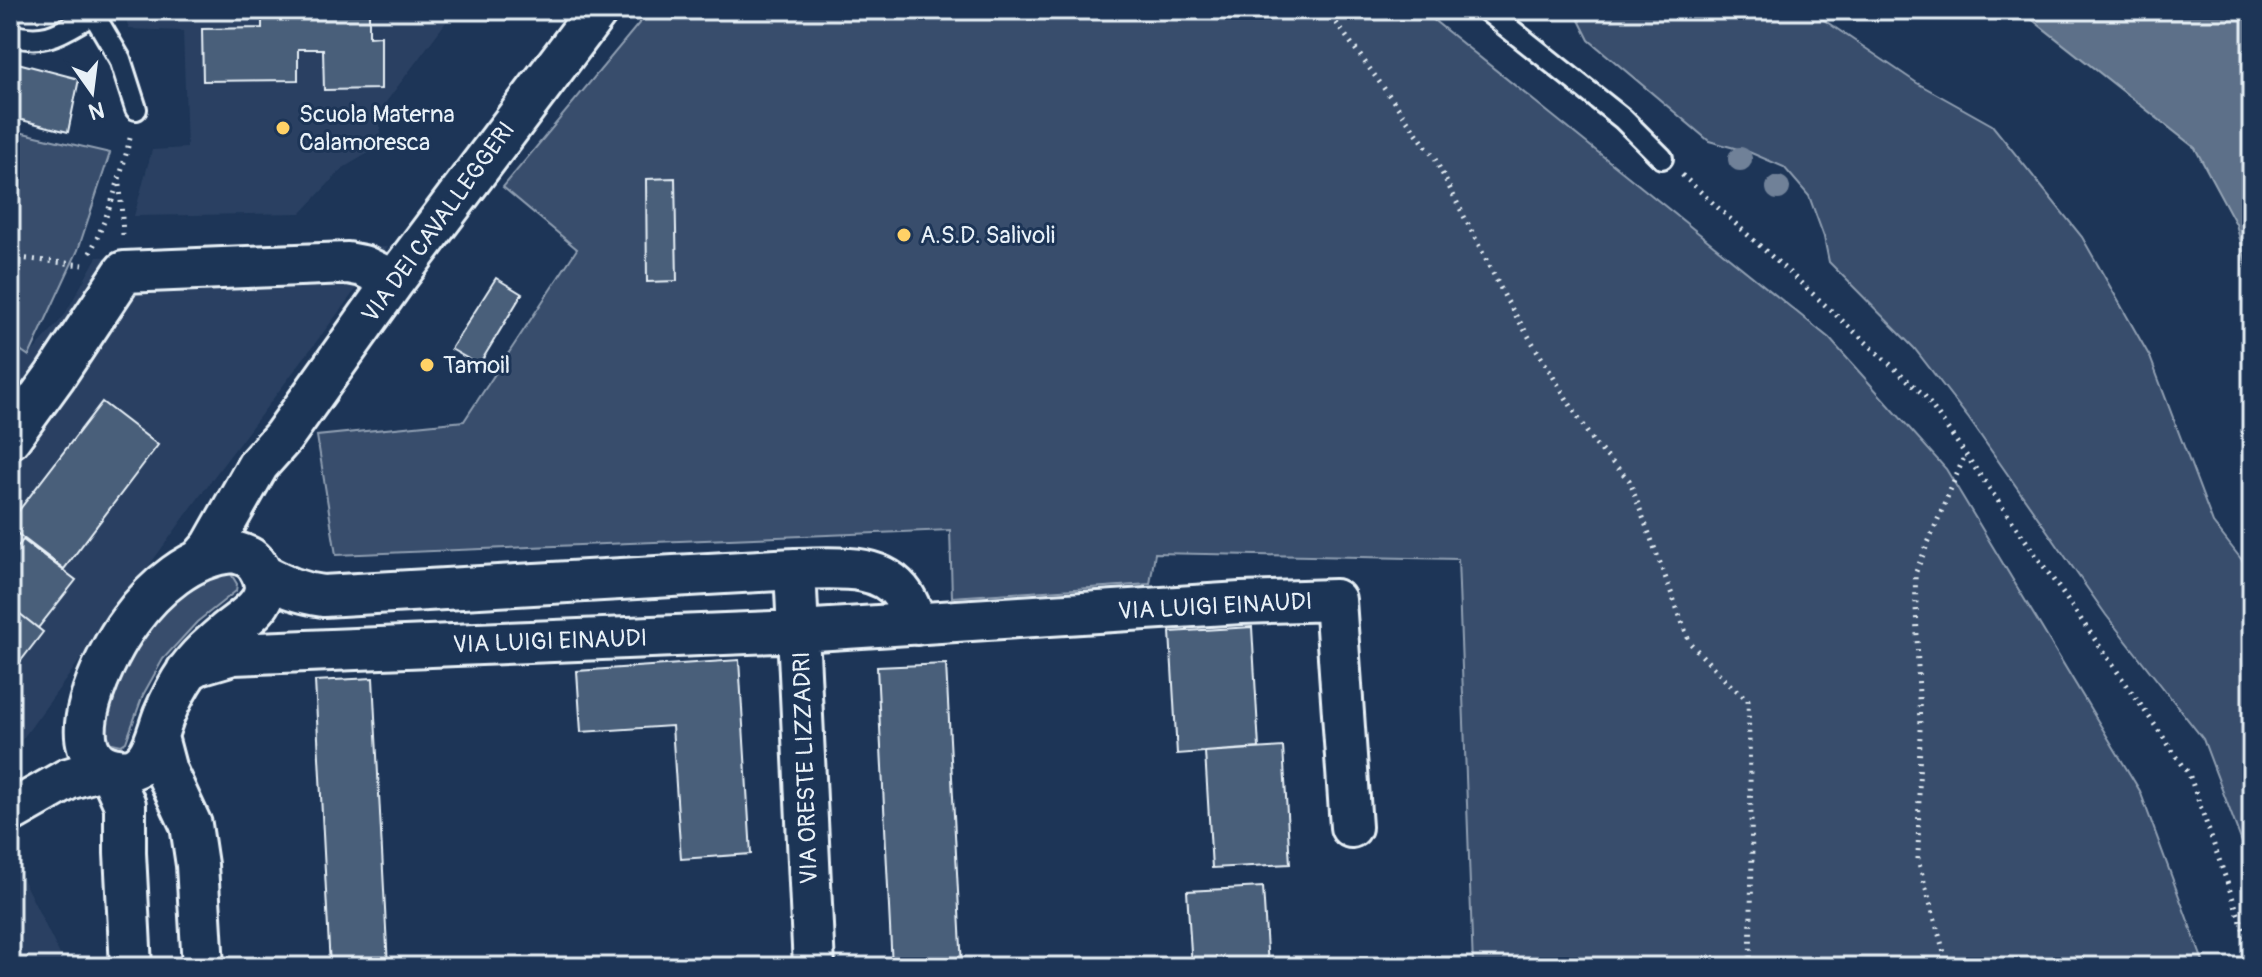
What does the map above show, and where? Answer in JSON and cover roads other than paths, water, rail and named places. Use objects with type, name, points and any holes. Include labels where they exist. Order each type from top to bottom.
[{"type":"street","name":"VIA DEI CAVALLEGGERI","points":[[199,561],[212,546],[248,480],[598,10]]},
{"type":"street","points":[[10,438],[124,272],[348,263],[363,266],[394,281]]},
{"type":"street","name":"VIA DEI CAVALLEGGERI","points":[[108,767],[121,770],[138,766],[153,749],[167,707],[187,671],[216,640],[253,613],[261,603],[264,594],[259,569],[263,493],[283,437]]},
{"type":"street","points":[[10,810],[89,708],[101,675],[130,621],[175,575],[220,553],[248,555],[259,569],[282,586],[323,596],[795,569],[862,569],[902,593],[917,624]]},
{"type":"street","name":"VIA ORESTE LIZZADRI","points":[[795,569],[814,967]]},
{"type":"street","name":"VIA LUIGI EINAUDI","points":[[187,671],[199,664],[233,654],[799,631],[1241,603],[1335,600],[1351,827]]},
{"type":"street","points":[[89,708],[88,752],[97,762],[108,767],[125,805],[131,967]]},
{"type":"street","points":[[157,737],[166,771],[191,825],[197,865],[203,967]]},
{"type":"street","points":[[10,810],[68,779],[108,767]]},
{"type":"lane","points":[[1486,10],[1623,119],[1662,158]]},
{"type":"lane","points":[[10,35],[26,40],[52,38],[92,12],[120,59],[136,109]]},
{"type":"place","name":"Scuola Materna Calamoresca","points":[[283,128]]},
{"type":"place","name":"A.S.D. Salivoli","points":[[904,235]]},
{"type":"place","name":"Tamoil","points":[[427,365]]}]
